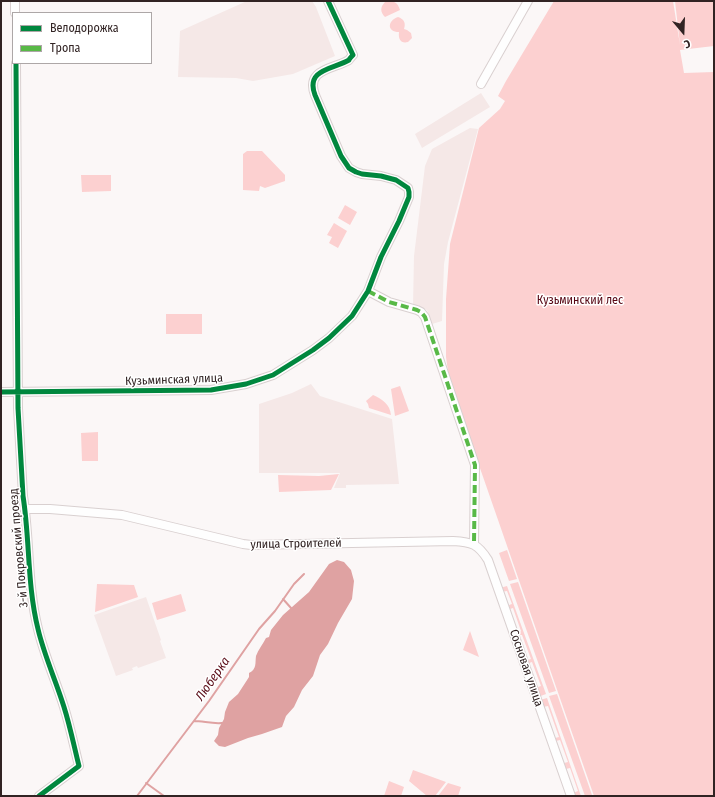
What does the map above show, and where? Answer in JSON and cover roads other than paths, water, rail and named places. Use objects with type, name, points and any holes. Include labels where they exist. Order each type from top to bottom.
[{"type":"street","points":[[15,1],[15,12]]},
{"type":"street","name":"Кузьминская улица","points":[[1,392],[211,390],[246,384],[273,374],[313,350],[329,338],[352,316],[368,291],[381,257],[409,197],[409,192],[408,188],[396,180],[381,176],[362,174],[349,168],[341,156],[313,92],[314,80],[320,73],[349,59],[353,55],[328,1]]},
{"type":"street","points":[[481,84],[528,1]]},
{"type":"street","name":"3-й Покровский проезд","points":[[16,64],[18,392],[23,496],[32,594],[38,629],[64,707],[79,766],[38,796]]},
{"type":"street","points":[[368,291],[388,302],[417,310],[425,317],[475,465],[474,544]]},
{"type":"street","name":"улица Строителей","points":[[25,509],[122,515],[243,544],[259,545],[453,541],[474,544]]},
{"type":"street","name":"Сосновая улица","points":[[474,544],[482,551],[488,560],[571,796]]},
{"type":"waterway","name":"Люберка","points":[[137,796],[209,701],[259,629],[275,611],[294,584],[304,574]]},
{"type":"waterway","points":[[283,599],[291,608]]},
{"type":"waterway","points":[[194,721],[222,723]]},
{"type":"waterway","points":[[146,783],[164,796]]},
{"type":"park label","name":"Кузьминский лес","points":[[580,301]]}]
